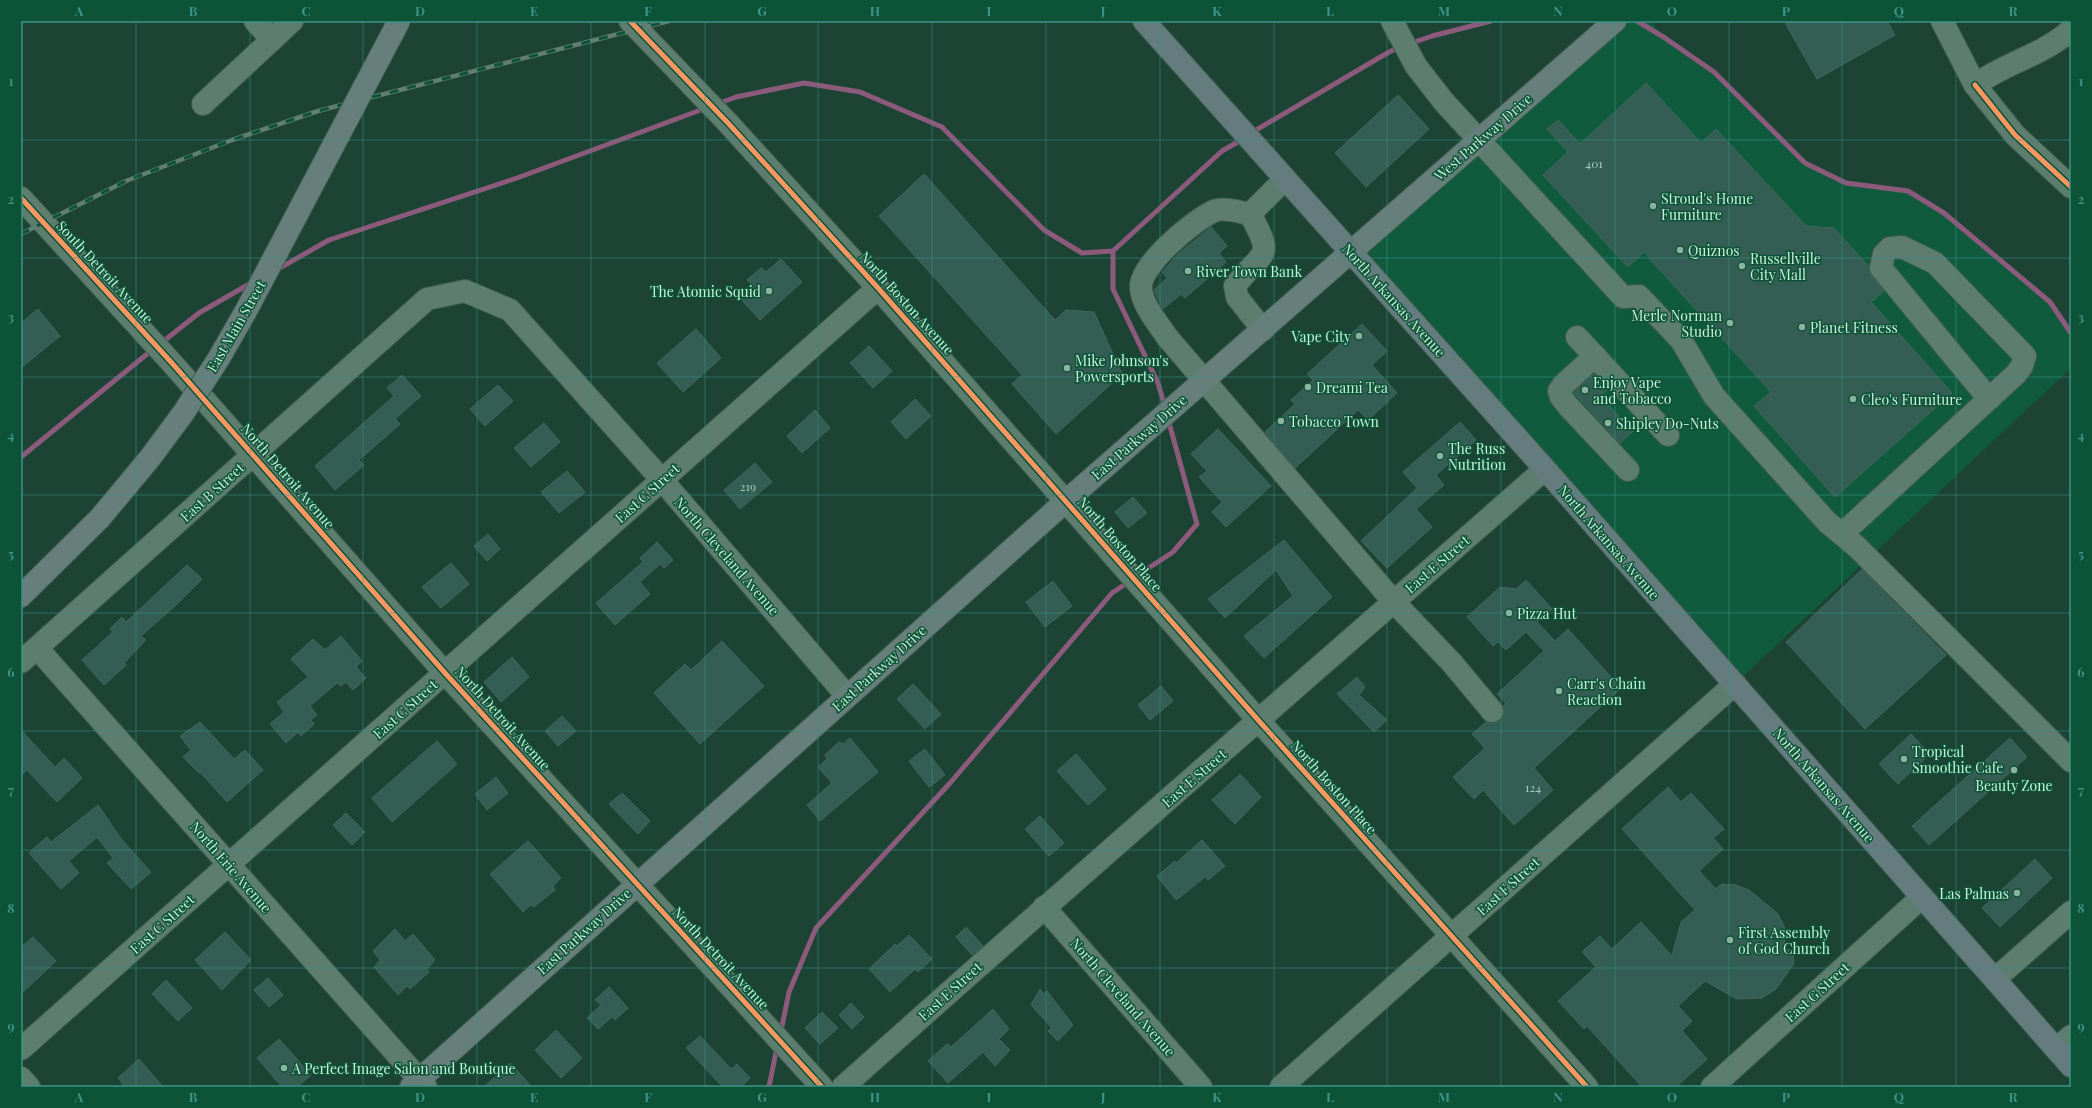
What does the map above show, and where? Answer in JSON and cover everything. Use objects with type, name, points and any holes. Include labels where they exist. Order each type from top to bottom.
[{"type":"highway","name":"North Arkansas Avenue","points":[[1144,21],[1545,469],[1995,979],[2064,1042],[2071,1066]]},
{"type":"main road","name":"East Main Street","points":[[21,596],[100,518],[155,452],[184,412],[219,358],[247,309],[399,21]]},
{"type":"main road","name":"West Parkway Drive","points":[[1351,253],[1612,23]]},
{"type":"main road","name":"East Parkway Drive","points":[[419,1085],[637,884],[847,696],[1150,427],[1351,253]]},
{"type":"street","points":[[255,21],[272,40]]},
{"type":"street","points":[[203,104],[292,21]]},
{"type":"street","name":"North Boston Avenue","points":[[630,21],[728,123],[878,288],[1066,501]]},
{"type":"street","points":[[1942,21],[1975,85],[2015,135],[2071,187]]},
{"type":"street","points":[[1395,27],[1416,66],[1444,102],[1623,297],[1639,296],[1681,340],[1714,396],[1827,522],[1843,533],[2071,761]]},
{"type":"street","points":[[1975,85],[1992,72],[2057,43],[2071,30]]},
{"type":"street","points":[[1250,214],[1285,179]]},
{"type":"street","name":"South Detroit Avenue","points":[[21,198],[171,362]]},
{"type":"street","points":[[1250,214],[1229,210],[1215,211],[1199,220],[1164,249],[1144,275],[1140,288],[1144,302],[1167,337],[1394,602],[1452,663],[1492,711]]},
{"type":"street","points":[[1250,214],[1261,234],[1265,246],[1263,255],[1235,286],[1237,297],[1263,330]]},
{"type":"street","points":[[1843,533],[1989,399],[2022,366],[2025,356],[1935,263],[1902,247],[1890,248],[1884,254],[1881,268],[1989,399]]},
{"type":"street","name":"East C Street","points":[[21,1049],[878,288]]},
{"type":"street","name":"North Cleveland Avenue","points":[[465,291],[510,310],[662,480],[847,696]]},
{"type":"street","name":"East B Street","points":[[21,662],[254,455],[427,298],[465,291]]},
{"type":"street","points":[[1577,337],[1668,436]]},
{"type":"street","points":[[1595,356],[1563,385],[1559,391],[1561,397],[1568,406],[1628,470]]},
{"type":"street","name":"North Detroit Avenue","points":[[171,362],[446,673],[637,884],[762,1019],[822,1087]]},
{"type":"street","name":"East E Street","points":[[843,1087],[1044,907],[1259,722],[1545,469]]},
{"type":"street","name":"North Boston Place","points":[[1066,501],[1259,722],[1453,936],[1587,1087]]},
{"type":"street","name":"North Erie Avenue","points":[[37,648],[229,865],[419,1085]]},
{"type":"street","name":"East F Street","points":[[1281,1087],[1453,936],[1734,684]]},
{"type":"street","name":"East G Street","points":[[1712,1087],[1922,896]]},
{"type":"street","name":"North Cleveland Avenue","points":[[1044,907],[1201,1087]]},
{"type":"street","points":[[1995,979],[2071,912]]},
{"type":"street","points":[[21,1078],[29,1087]]},
{"type":"shaded area","name":"Russellville City Mall","points":[[1615,21],[1651,21],[1665,38],[1714,72],[1805,163],[1846,183],[1908,191],[1944,213],[2050,302],[2071,333],[2071,368],[1735,684],[1351,253]]},
{"type":"building","points":[[1784,21],[1887,21],[1895,35],[1817,79]]},
{"type":"building","points":[[1646,83],[1701,143],[1716,129],[1806,226],[1834,228],[1869,267],[1871,276],[1884,291],[1871,302],[1952,393],[1835,497],[1754,406],[1771,392],[1648,257],[1645,251],[1628,267],[1543,175],[1568,152],[1547,129],[1558,120],[1580,144]]},
{"type":"building","points":[[1398,95],[1429,129],[1366,187],[1335,153]]},
{"type":"building","points":[[924,174],[1055,320],[1066,310],[1094,312],[1122,374],[1056,434],[1012,384],[1022,375],[879,216]]},
{"type":"building","name":"River Town Bank","points":[[1211,227],[1227,246],[1219,253],[1226,262],[1185,298],[1181,294],[1163,309],[1154,290],[1167,278],[1162,272],[1178,254]]},
{"type":"building","name":"The Atomic Squid","points":[[781,259],[802,282],[760,320],[739,297],[752,285],[747,280],[761,268],[766,272]]},
{"type":"building","points":[[38,309],[60,336],[21,368],[21,323]]},
{"type":"building","points":[[1362,324],[1387,351],[1372,365],[1397,393],[1368,420],[1358,410],[1295,468],[1265,432],[1295,404],[1291,400],[1313,380],[1307,374]]},
{"type":"building","points":[[696,329],[721,358],[683,392],[657,363]]},
{"type":"building","points":[[869,346],[892,371],[873,388],[850,363]]},
{"type":"building","points":[[1594,374],[1608,389],[1600,396],[1633,431],[1620,443],[1573,392]]},
{"type":"building","points":[[402,375],[421,396],[395,419],[400,424],[359,460],[364,465],[335,490],[315,466],[394,396],[387,388]]},
{"type":"building","points":[[498,385],[513,401],[485,426],[470,409]]},
{"type":"building","points":[[915,399],[931,416],[906,439],[891,422]]},
{"type":"building","points":[[815,410],[830,428],[802,453],[787,436]]},
{"type":"building","points":[[1460,422],[1476,440],[1436,475],[1444,485],[1416,509],[1432,527],[1387,568],[1361,541],[1417,488],[1403,472]]},
{"type":"building","points":[[544,423],[560,442],[531,467],[514,448]]},
{"type":"building","points":[[1218,429],[1271,486],[1226,527],[1212,512],[1222,502],[1199,477],[1207,471],[1191,454]]},
{"type":"building","points":[[755,463],[772,482],[740,509],[724,490]]},
{"type":"building","points":[[567,471],[585,492],[559,513],[541,492]]},
{"type":"building","points":[[1133,497],[1147,513],[1128,528],[1115,512]]},
{"type":"building","points":[[488,534],[500,549],[487,561],[474,546]]},
{"type":"building","points":[[1284,540],[1332,597],[1264,658],[1244,636],[1293,596],[1276,570],[1225,618],[1208,599]]},
{"type":"building","points":[[657,542],[673,560],[664,568],[660,564],[640,582],[650,594],[615,625],[596,603],[643,562],[640,558]]},
{"type":"building","points":[[451,563],[469,584],[441,608],[422,587]]},
{"type":"building","points":[[187,565],[202,579],[176,605],[141,636],[146,640],[124,663],[126,665],[104,685],[82,660],[113,632],[110,629],[122,617],[126,622]]},
{"type":"building","points":[[1862,569],[1946,655],[1865,729],[1786,642]]},
{"type":"building","points":[[1526,580],[1552,609],[1537,622],[1555,641],[1568,629],[1621,688],[1534,768],[1553,790],[1514,825],[1483,790],[1474,799],[1453,777],[1485,748],[1472,734],[1486,722],[1494,723],[1500,721],[1504,716],[1503,706],[1506,704],[1497,694],[1544,651],[1526,632],[1506,650],[1498,642],[1493,646],[1467,617],[1500,587],[1516,589]]},
{"type":"building","points":[[1053,581],[1072,606],[1045,627],[1026,602]]},
{"type":"building","points":[[341,636],[362,661],[356,667],[366,678],[353,690],[346,682],[341,686],[337,683],[310,706],[317,715],[311,720],[314,724],[301,736],[298,732],[286,743],[270,724],[284,712],[277,702],[308,677],[291,659],[313,639],[325,650]]},
{"type":"building","points":[[722,641],[764,686],[700,744],[654,693],[685,664],[691,670]]},
{"type":"building","points":[[512,657],[529,677],[501,702],[484,682]]},
{"type":"building","points":[[1357,677],[1365,687],[1359,695],[1387,720],[1374,732],[1337,694]]},
{"type":"building","points":[[913,684],[941,714],[925,729],[897,699]]},
{"type":"building","points":[[1161,686],[1173,701],[1150,720],[1138,705]]},
{"type":"building","points":[[562,716],[576,731],[558,746],[545,731]]},
{"type":"building","points":[[200,722],[234,759],[245,750],[263,770],[227,802],[200,772],[199,773],[183,757],[191,750],[180,736]]},
{"type":"building","points":[[21,730],[55,767],[64,758],[82,778],[57,802],[27,770],[21,775]]},
{"type":"building","name":"Tropical Smoothie Cafe","points":[[1911,734],[1930,754],[1898,784],[1879,764]]},
{"type":"building","points":[[850,738],[878,772],[820,821],[807,805],[832,783],[818,767],[827,759],[825,755],[839,742],[843,744]]},
{"type":"building","points":[[2010,738],[2027,757],[1929,845],[1912,826]]},
{"type":"building","points":[[437,741],[457,764],[392,822],[372,798]]},
{"type":"building","points":[[925,749],[945,775],[929,787],[909,761]]},
{"type":"building","points":[[1076,754],[1106,789],[1088,805],[1057,771]]},
{"type":"building","points":[[1240,774],[1261,797],[1235,824],[1212,800]]},
{"type":"building","points":[[496,777],[508,793],[487,810],[475,794]]},
{"type":"building","name":"First Assembly of God Church","points":[[1668,787],[1681,802],[1691,793],[1724,829],[1713,838],[1723,849],[1699,871],[1716,889],[1722,884],[1736,885],[1749,890],[1778,914],[1785,928],[1784,949],[1794,950],[1793,965],[1776,989],[1762,998],[1737,999],[1705,981],[1678,1006],[1692,1021],[1682,1031],[1707,1059],[1676,1087],[1642,1087],[1587,1026],[1584,1029],[1558,1001],[1596,967],[1582,952],[1600,936],[1612,949],[1641,922],[1672,956],[1681,922],[1695,910],[1622,829]]},
{"type":"building","points":[[622,793],[650,821],[638,834],[609,804]]},
{"type":"building","points":[[98,805],[122,840],[151,872],[131,889],[107,863],[113,858],[97,837],[69,861],[79,873],[61,889],[29,853],[47,837],[51,842]]},
{"type":"building","points":[[346,813],[365,832],[352,845],[333,825]]},
{"type":"building","points":[[1040,816],[1064,843],[1049,856],[1025,829]]},
{"type":"building","points":[[1202,840],[1225,866],[1208,880],[1205,877],[1176,900],[1157,876],[1175,861],[1176,863]]},
{"type":"building","points":[[528,841],[561,878],[553,886],[555,890],[534,907],[531,905],[523,912],[490,874]]},
{"type":"building","name":"Las Palmas","points":[[2035,859],[2052,878],[2000,927],[1982,908]]},
{"type":"building","points":[[966,927],[983,946],[972,955],[956,937]]},
{"type":"building","points":[[395,929],[405,941],[413,934],[435,960],[427,969],[429,972],[410,989],[407,986],[398,995],[374,967],[380,960],[373,951]]},
{"type":"building","points":[[225,932],[251,960],[222,990],[195,960]]},
{"type":"building","points":[[909,935],[932,959],[918,972],[915,969],[890,992],[869,969],[895,944],[897,946]]},
{"type":"building","points":[[33,937],[56,961],[21,994],[21,947]]},
{"type":"building","points":[[268,978],[283,995],[269,1007],[254,990]]},
{"type":"building","points":[[166,980],[192,1008],[178,1021],[152,994]]},
{"type":"building","points":[[609,987],[628,1008],[615,1020],[612,1017],[598,1029],[587,1018],[601,1005],[595,1000]]},
{"type":"building","points":[[1040,989],[1044,994],[1047,991],[1073,1025],[1058,1041],[1048,1031],[1052,1028],[1031,1005]]},
{"type":"building","points":[[851,1003],[864,1017],[852,1029],[839,1015]]},
{"type":"building","points":[[993,1009],[1009,1029],[999,1039],[1010,1050],[995,1066],[983,1052],[948,1083],[928,1061],[947,1044],[951,1047]]},
{"type":"building","points":[[822,1012],[838,1028],[820,1044],[805,1028]]},
{"type":"building","points":[[556,1030],[582,1058],[561,1078],[535,1050]]},
{"type":"building","points":[[700,1036],[731,1069],[737,1064],[750,1078],[741,1087],[723,1087],[686,1048]]},
{"type":"building","points":[[279,1039],[311,1075],[297,1087],[282,1087],[257,1058]]},
{"type":"building","points":[[139,1059],[163,1087],[125,1087],[118,1078]]},
{"type":"building","points":[[510,1063],[532,1087],[484,1087]]},
{"type":"waterway","points":[[1409,44],[1432,36],[1491,21]]},
{"type":"waterway","points":[[1637,21],[1665,38],[1714,72],[1805,163],[1846,183],[1908,191],[1944,213],[2050,302],[2071,333]]},
{"type":"waterway","points":[[1251,133],[1400,47]]},
{"type":"waterway","points":[[717,104],[736,97],[804,83],[860,92],[942,127],[1044,230],[1082,253],[1113,251],[1222,151],[1243,139]]},
{"type":"waterway","points":[[278,269],[329,240],[517,178],[706,108]]},
{"type":"waterway","points":[[1113,251],[1113,289],[1158,383],[1165,407]]},
{"type":"waterway","points":[[160,344],[199,313],[251,283]]},
{"type":"waterway","points":[[21,457],[152,350]]},
{"type":"waterway","points":[[1138,575],[1173,552],[1197,524],[1168,419]]},
{"type":"waterway","points":[[781,1031],[789,992],[816,928],[951,782],[1112,593],[1130,581]]},
{"type":"waterway","points":[[769,1087],[777,1047]]},
{"type":"railway","points":[[21,234],[126,181],[232,140],[318,111],[669,21]]},
{"type":"cycle path","points":[[630,21],[728,123],[878,288],[1259,721],[1587,1087]]},
{"type":"cycle path","points":[[1975,85],[2015,135],[2071,187]]},
{"type":"cycle path","points":[[21,198],[171,362],[445,673],[822,1087]]},
{"type":"place","name":"Stroud's Home Furniture","points":[[1653,206]]},
{"type":"place","name":"Quiznos","points":[[1680,250]]},
{"type":"place","name":"Russellville City Mall","points":[[1742,266]]},
{"type":"place","name":"River Town Bank","points":[[1188,271]]},
{"type":"place","name":"The Atomic Squid","points":[[769,291]]},
{"type":"place","name":"Merle Norman Studio","points":[[1730,323]]},
{"type":"place","name":"Planet Fitness","points":[[1802,327]]},
{"type":"place","name":"Vape City","points":[[1359,336]]},
{"type":"place","name":"Mike Johnson's Powersports","points":[[1067,368]]},
{"type":"place","name":"Dreami Tea","points":[[1308,387]]},
{"type":"place","name":"Enjoy Vape and Tobacco","points":[[1585,390]]},
{"type":"place","name":"Cleo's Furniture","points":[[1853,399]]},
{"type":"place","name":"Tobacco Town","points":[[1281,421]]},
{"type":"place","name":"Shipley Do-Nuts","points":[[1608,423]]},
{"type":"place","name":"The Russ Nutrition","points":[[1440,456]]},
{"type":"place","name":"Pizza Hut","points":[[1509,613]]},
{"type":"place","name":"Carr's Chain Reaction","points":[[1559,691]]},
{"type":"place","name":"Tropical Smoothie Cafe","points":[[1904,759]]},
{"type":"place","name":"Beauty Zone","points":[[2014,770]]},
{"type":"place","name":"Las Palmas","points":[[2017,893]]},
{"type":"place","name":"First Assembly of God Church","points":[[1730,940]]},
{"type":"place","name":"A Perfect Image Salon and Boutique","points":[[284,1068]]}]
